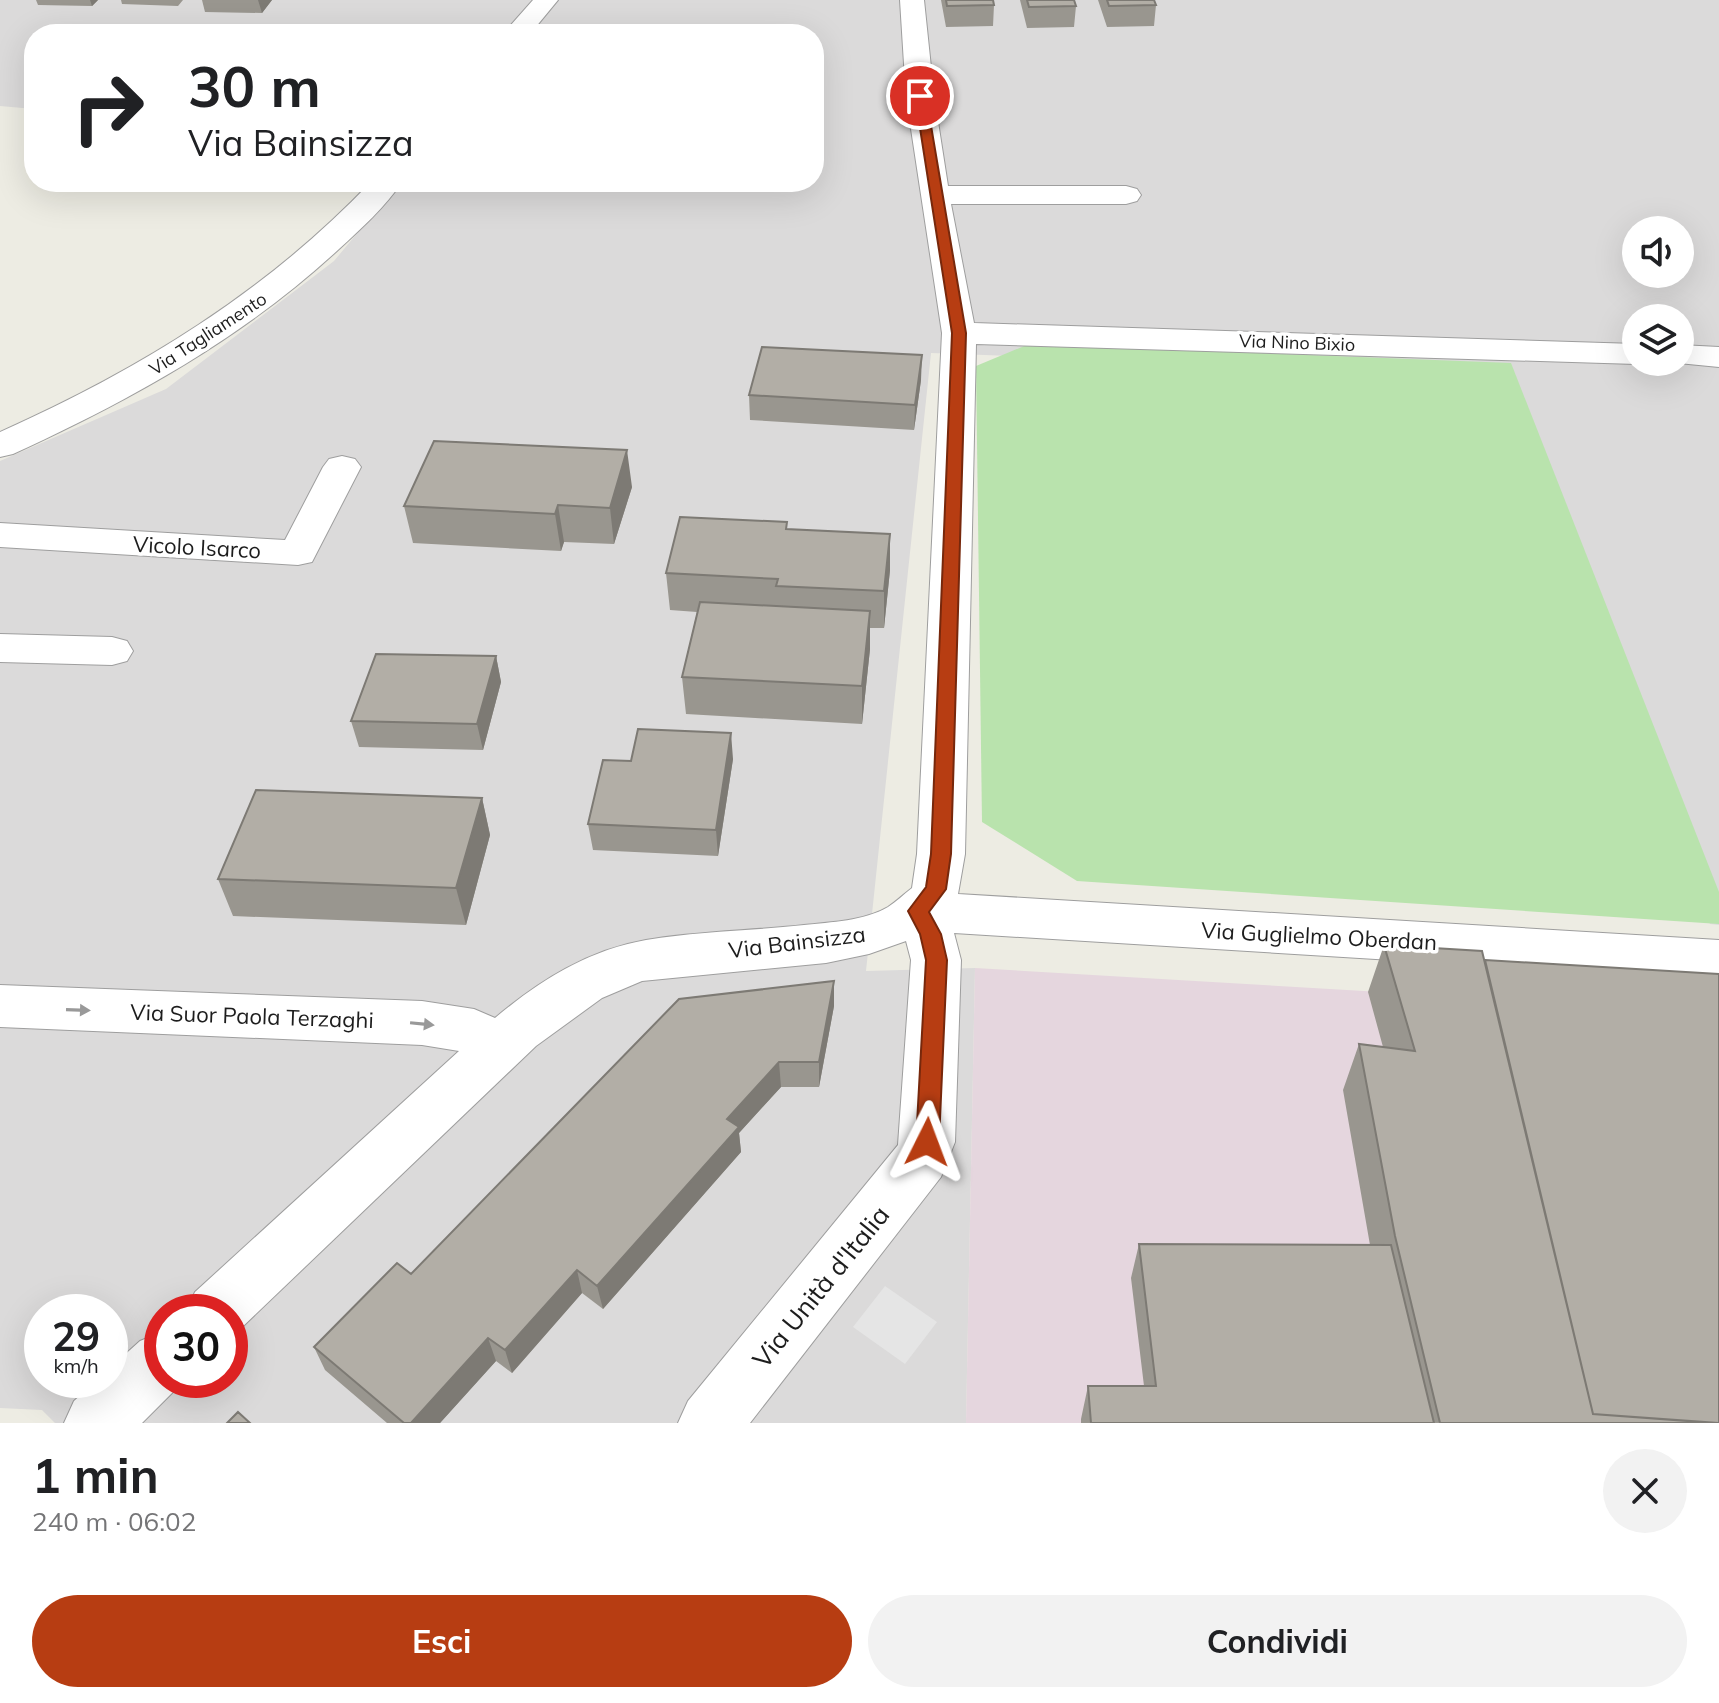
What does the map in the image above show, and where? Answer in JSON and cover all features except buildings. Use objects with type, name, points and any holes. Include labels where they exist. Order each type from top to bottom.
[{"type":"street","points":[[525,24],[546,0]]},
{"type":"street","points":[[912,0],[920,96],[959,333],[941,854],[936,889],[918,911]]},
{"type":"street","name":"Via Tagliamento","points":[[0,446],[168,363],[273,292],[349,226],[378,192]]},
{"type":"street","points":[[934,195],[1126,195]]},
{"type":"street","name":"Via Nino Bixio","points":[[959,333],[1622,354]]},
{"type":"street","points":[[1694,356],[1719,357]]},
{"type":"street","name":"Vicolo Isarco","points":[[0,535],[298,553],[342,467]]},
{"type":"street","points":[[0,648],[112,651]]},
{"type":"street","name":"Via Guglielmo Oberdan","points":[[918,911],[1719,960]]},
{"type":"street","name":"Via Bainsizza","points":[[235,1294],[494,1053],[565,993],[611,970],[667,957],[837,940],[892,927],[918,911]]},
{"type":"street","name":"Via Unità d'Italia","points":[[710,1423],[921,1159],[927,1142],[936,960],[930,934],[918,911]]},
{"type":"street","name":"Via Suor Paola Terzaghi","points":[[0,1006],[422,1023],[474,1031],[494,1053]]},
{"type":"street","points":[[96,1423],[144,1379]]},
{"type":"shaded area","points":[[0,0],[1719,0],[1719,925],[1710,924],[1501,375],[931,353],[866,971],[975,968],[966,1423],[55,1423],[42,1410],[0,1408],[0,461],[166,389],[334,261],[392,192],[824,192],[824,24],[24,24],[24,108],[0,106]]},
{"type":"shaded area","points":[[975,968],[1719,1012],[1719,1423],[966,1423]]},
{"type":"shaded area","points":[[885,1286],[937,1322],[905,1364],[853,1327]]},
{"type":"green space","points":[[1029,344],[1511,363],[1719,892],[1719,924],[1077,881],[982,822],[976,366]]},
{"type":"route","points":[[920,96],[959,333],[941,854],[936,889],[927,904],[918,911],[926,921],[936,960],[927,1142]]}]
